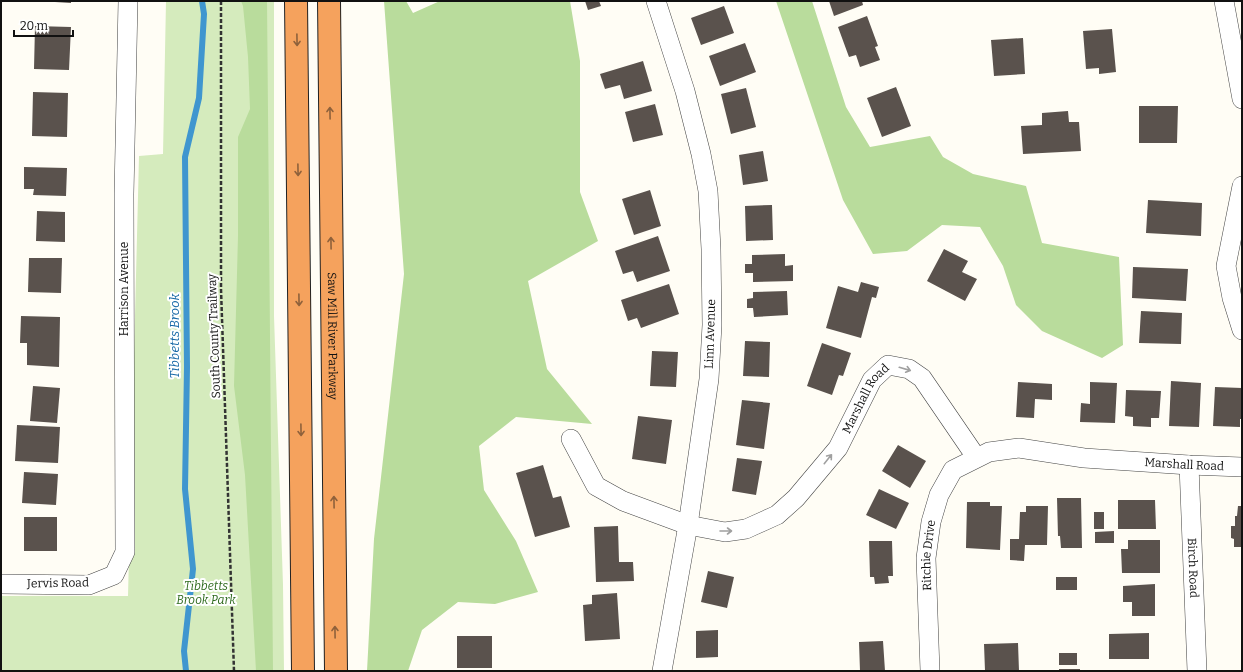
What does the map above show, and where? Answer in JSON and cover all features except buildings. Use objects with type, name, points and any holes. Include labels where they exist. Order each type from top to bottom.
[{"type":"highway","points":[[296,1],[303,671]]},
{"type":"highway","name":"Saw Mill River Parkway","points":[[329,1],[336,671]]},
{"type":"street","name":"Harrison Avenue","points":[[114,575],[125,552],[124,194],[128,1]]},
{"type":"street","name":"Linn Avenue","points":[[656,1],[675,59],[693,122],[705,172],[711,226],[712,325],[709,379],[688,525],[662,671]]},
{"type":"street","points":[[1224,1],[1242,100]]},
{"type":"street","points":[[1242,186],[1226,266],[1232,298],[1242,330]]},
{"type":"street","name":"Marshall Road","points":[[571,439],[596,486],[623,501],[688,525],[725,532],[746,529],[776,515],[796,498],[838,448],[872,380],[888,365],[909,369],[922,378],[976,457],[989,452],[1019,448],[1084,458],[1242,467]]},
{"type":"street","name":"Ritchie Drive","points":[[930,671],[926,558],[931,522],[939,495],[953,470],[976,457]]},
{"type":"street","name":"Birch Road","points":[[1189,465],[1197,671]]},
{"type":"street","name":"Jervis Road","points":[[1,584],[89,585],[114,575]]},
{"type":"path","name":"South County Trailway","points":[[221,1],[221,288],[234,671]]},
{"type":"green space","name":"Tibbetts Brook Park","points":[[166,1],[274,1],[274,316],[283,585],[284,671],[1,671],[1,596],[128,596],[139,156],[163,154]]},
{"type":"green space","points":[[241,1],[267,1],[273,671],[256,671],[245,475],[234,386],[238,236],[238,137],[250,109],[248,57],[243,6]]},
{"type":"green space","points":[[384,1],[406,1],[413,13],[440,1],[570,1],[580,61],[580,192],[598,241],[528,281],[547,369],[592,424],[516,417],[479,446],[484,490],[516,541],[538,592],[495,604],[458,602],[422,630],[408,671],[367,671],[374,539],[404,274]]},
{"type":"green space","points":[[776,1],[812,1],[846,107],[870,147],[930,136],[943,157],[973,174],[1026,186],[1042,243],[1119,257],[1123,345],[1102,358],[1042,331],[1016,305],[1003,266],[980,227],[942,225],[907,251],[873,254],[843,200]]},
{"type":"waterway","name":"Tibbetts Brook","points":[[186,671],[184,651],[193,569],[185,489],[187,367],[185,157],[199,98],[204,14],[202,1]]}]
